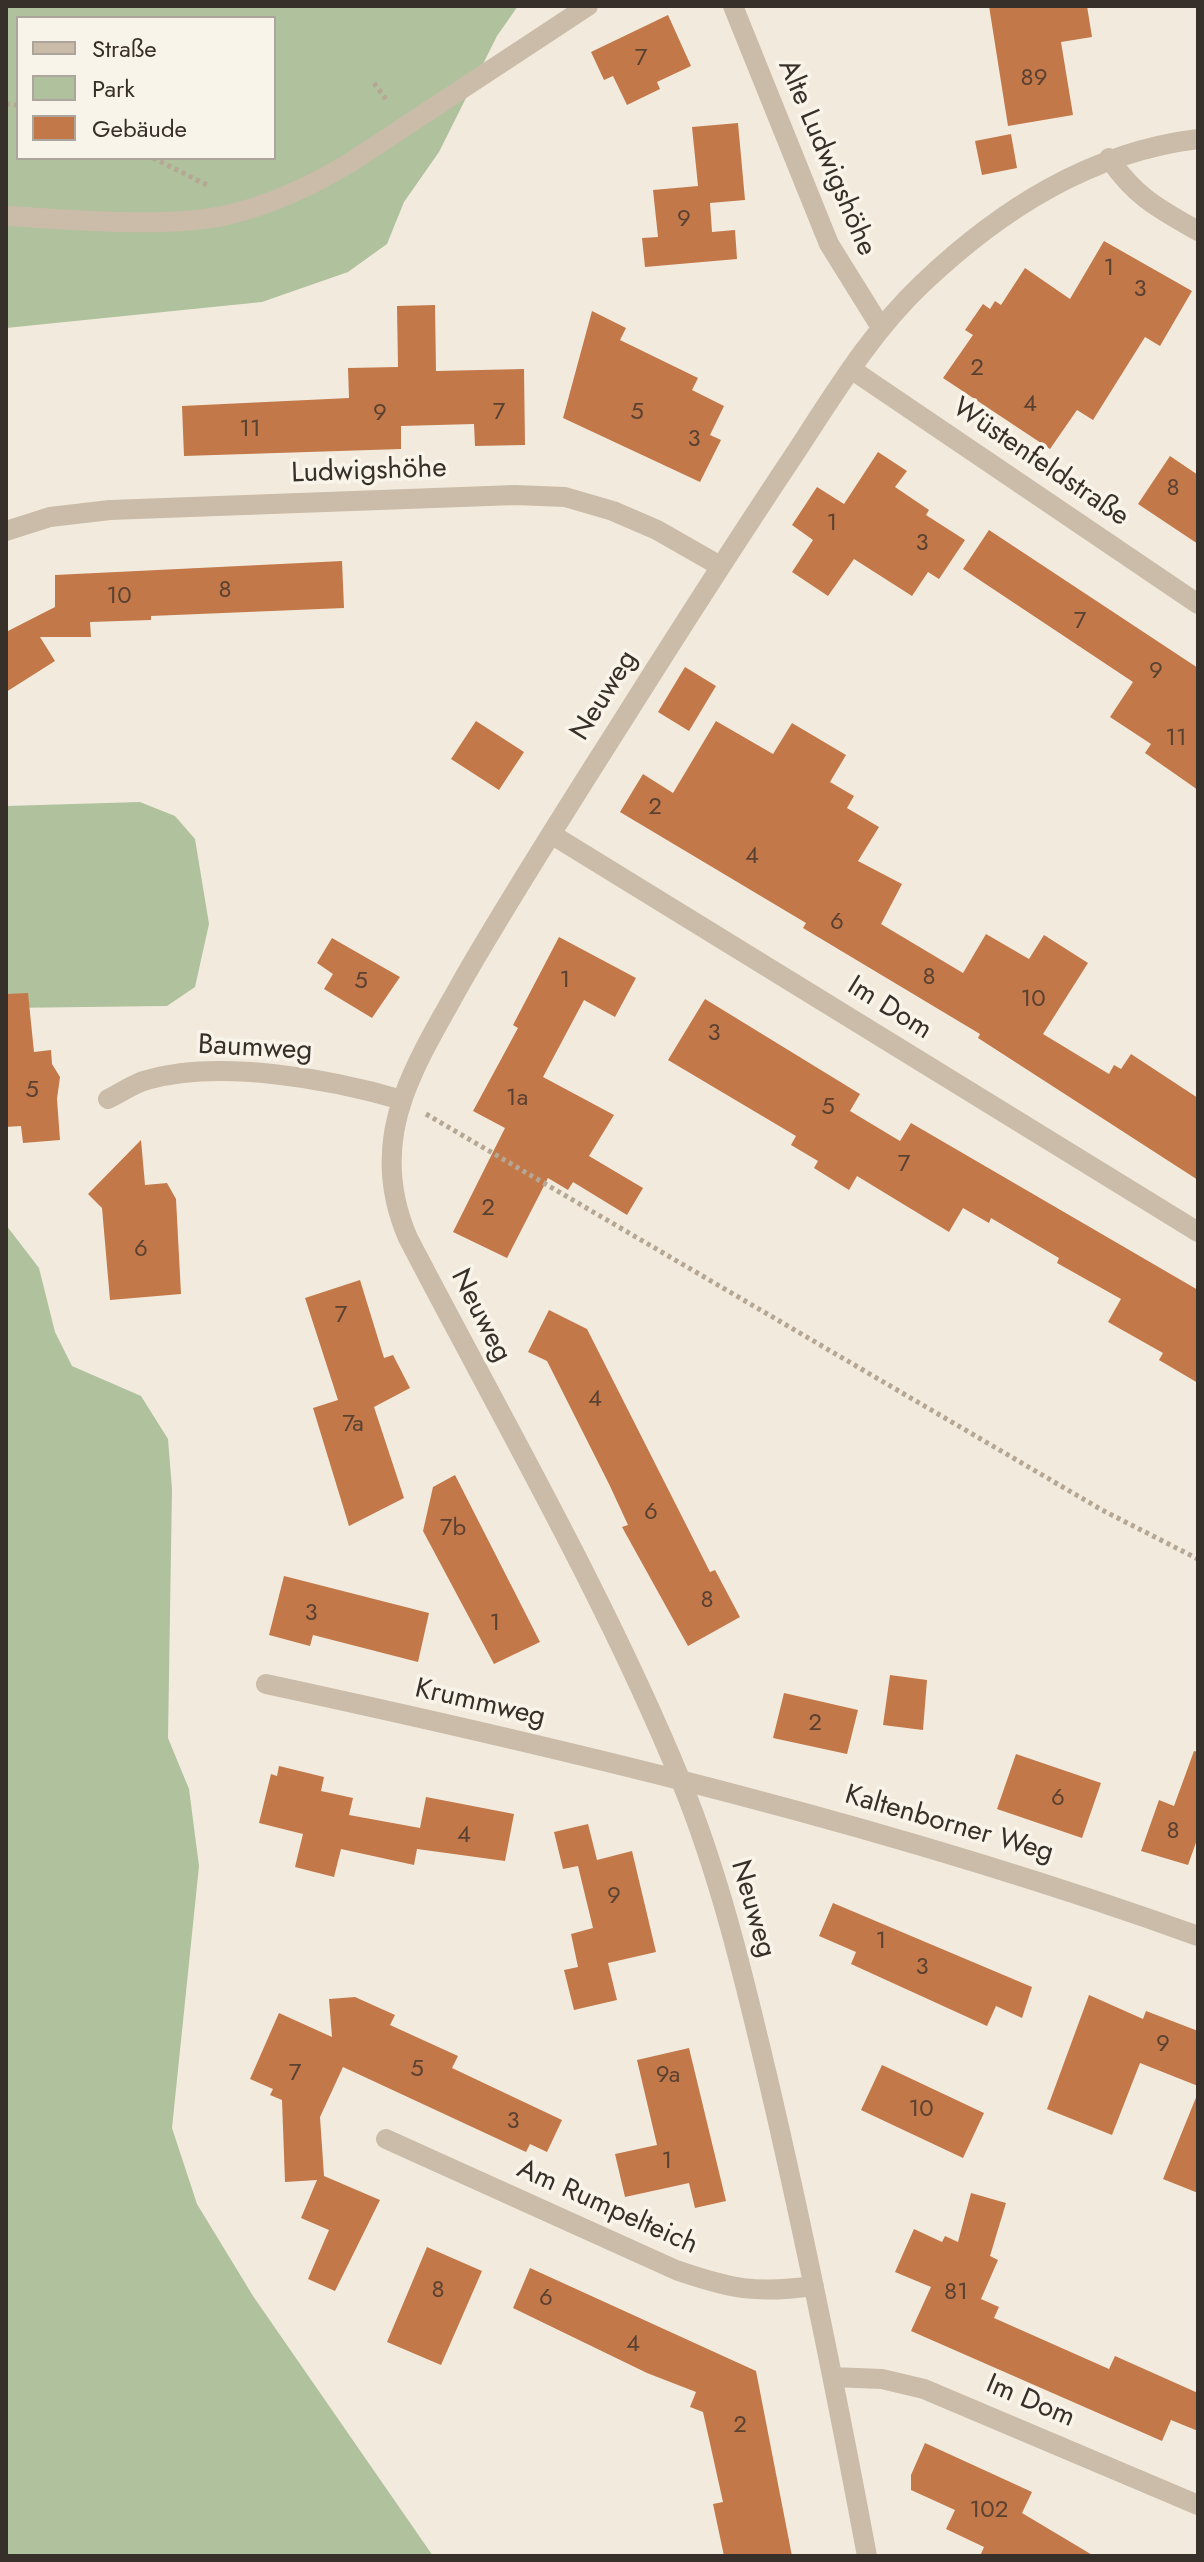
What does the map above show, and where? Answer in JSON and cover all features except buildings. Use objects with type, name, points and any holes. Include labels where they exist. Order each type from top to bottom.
[{"type":"street","points":[[6,216],[187,219],[226,216],[273,200],[318,182],[351,162],[588,6]]},
{"type":"street","name":"Alte Ludwigshöhe","points":[[733,6],[829,244],[880,326]]},
{"type":"street","name":"Neuweg","points":[[867,2556],[814,2286],[747,1991],[713,1870],[681,1781],[608,1623],[395,1209],[391,1168],[402,1100],[423,1051],[492,929],[720,566],[880,326],[923,283],[990,228],[1055,184],[1109,158],[1152,145],[1198,139]]},
{"type":"street","points":[[1109,158],[1126,184],[1148,202],[1198,231]]},
{"type":"street","name":"Wüstenfeldstraße","points":[[851,369],[1198,604]]},
{"type":"street","name":"Ludwigshöhe","points":[[6,531],[50,517],[110,510],[515,495],[565,497],[657,530],[720,566]]},
{"type":"street","name":"Im Dom","points":[[551,834],[1198,1232]]},
{"type":"street","name":"Baumweg","points":[[108,1099],[145,1080],[188,1072],[299,1076],[349,1085],[402,1100]]},
{"type":"street","name":"Krummweg","points":[[266,1684],[681,1781]]},
{"type":"street","name":"Kaltenborner Weg","points":[[681,1781],[956,1854],[1198,1936]]},
{"type":"street","name":"Am Rumpelteich","points":[[386,2139],[711,2283],[752,2292],[814,2286]]},
{"type":"street","name":"Im Dom","points":[[833,2377],[882,2379],[924,2389],[1198,2505]]},
{"type":"path","points":[[157,160],[209,186],[223,183]]},
{"type":"path","points":[[402,1100],[1102,1510],[1198,1559]]},
{"type":"green space","points":[[6,6],[518,6],[497,36],[439,152],[404,202],[387,244],[348,272],[262,302],[6,328]]},
{"type":"green space","points":[[140,802],[175,816],[195,839],[209,924],[195,987],[167,1006],[6,1008],[6,806]]},
{"type":"green space","points":[[6,1225],[39,1268],[55,1332],[72,1366],[141,1396],[168,1439],[172,1489],[168,1738],[189,1789],[199,1866],[172,2128],[197,2204],[253,2296],[433,2556],[6,2556]]}]
